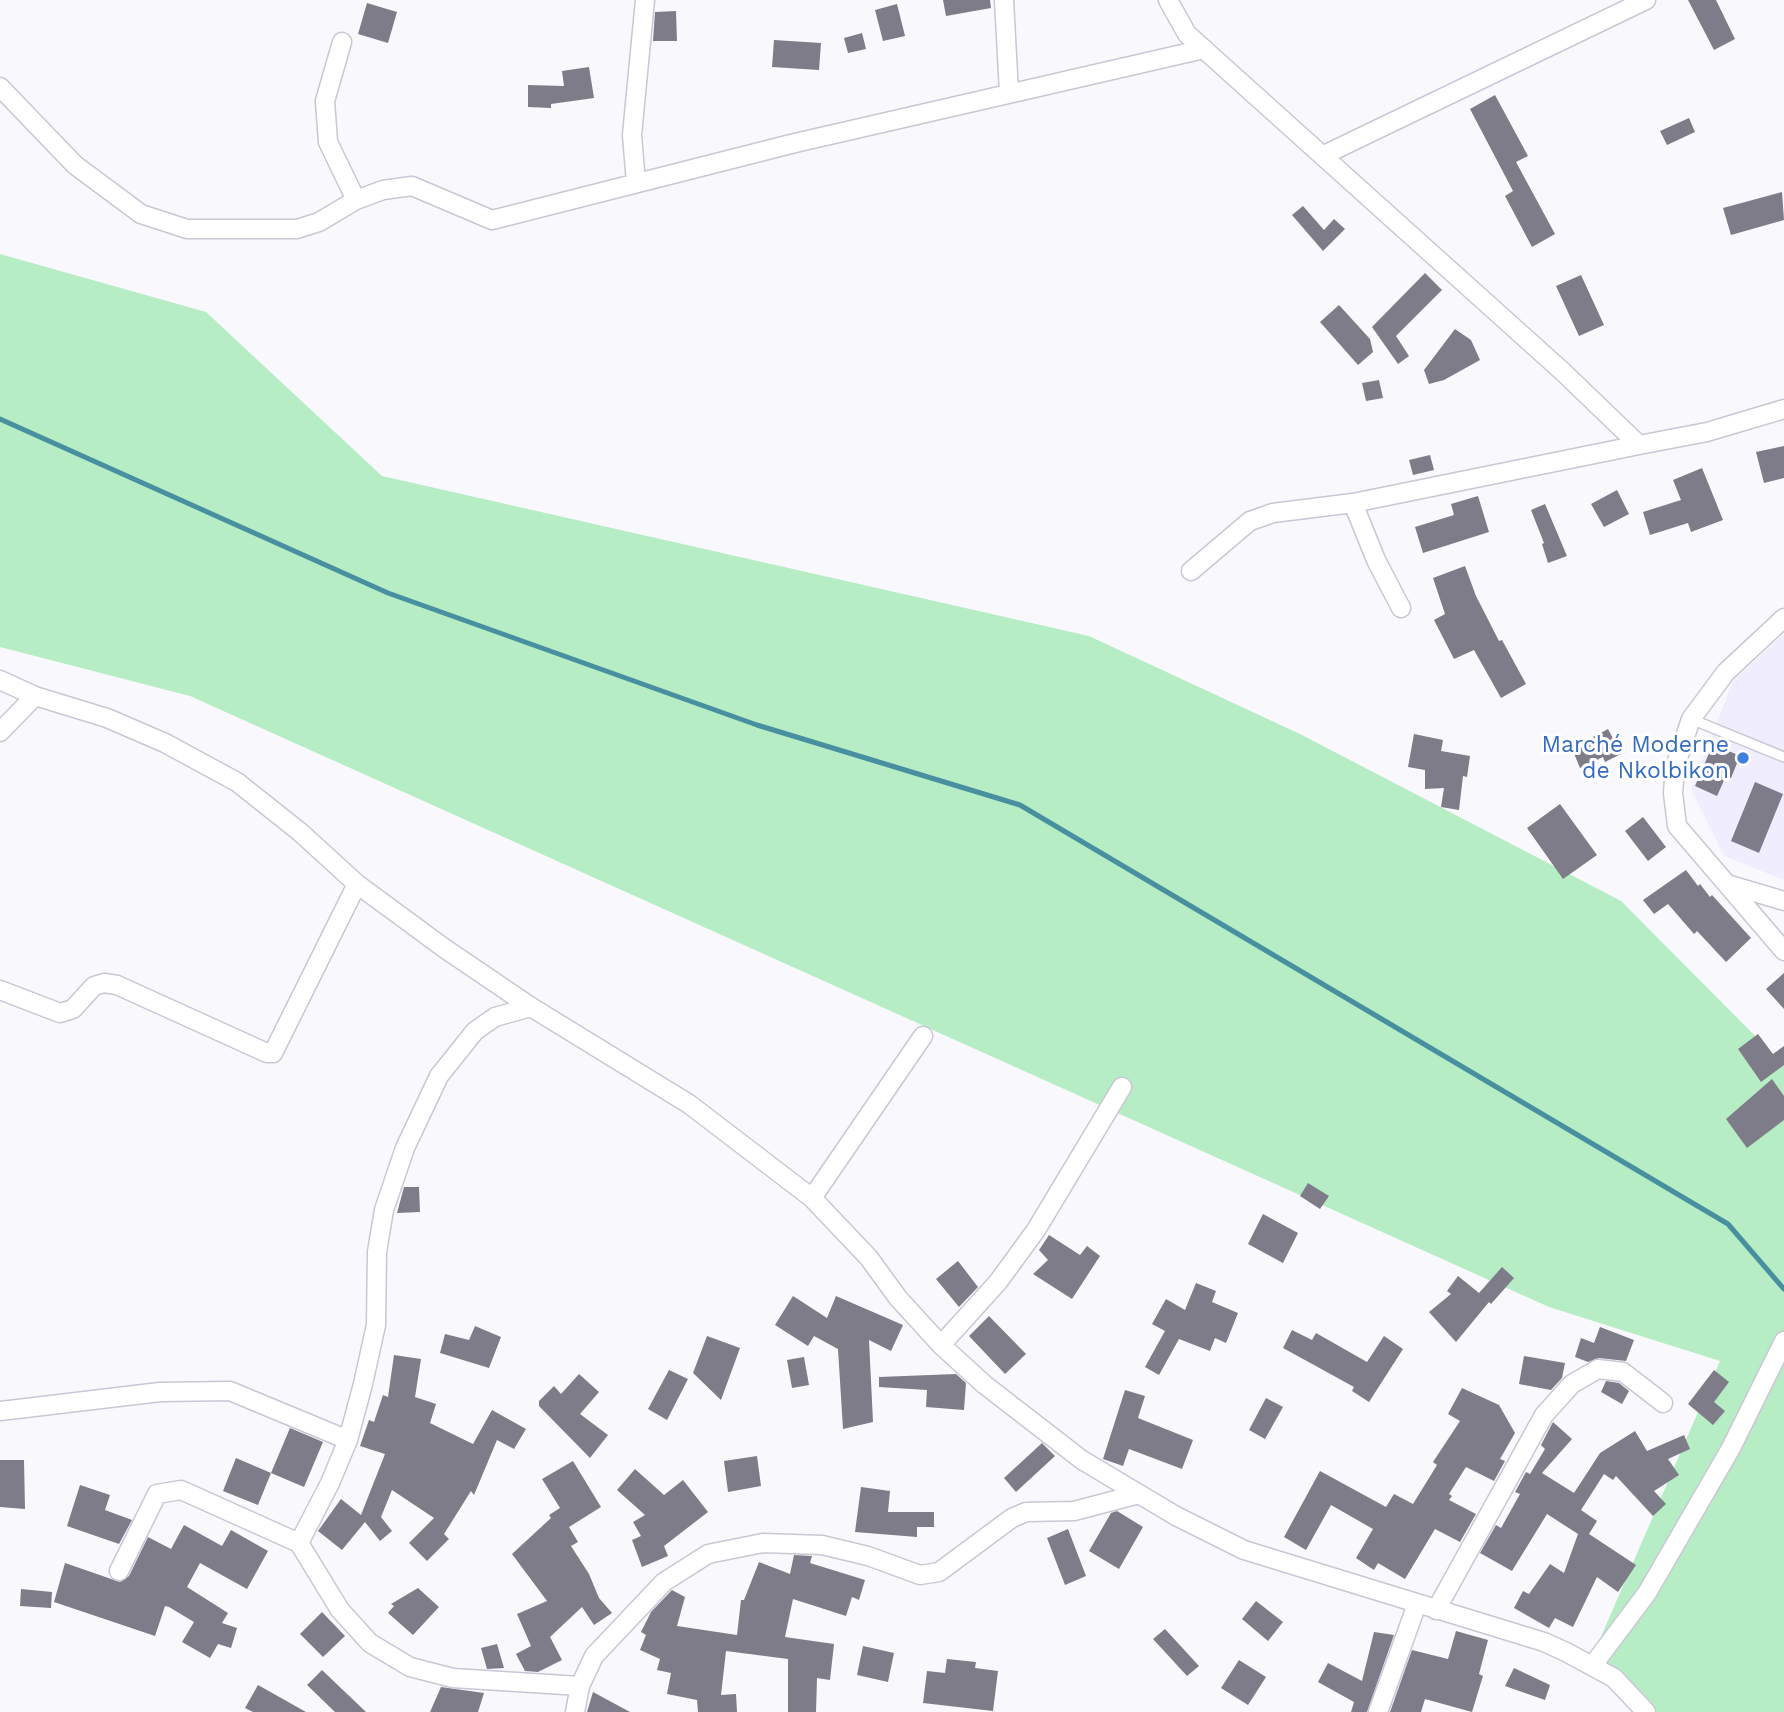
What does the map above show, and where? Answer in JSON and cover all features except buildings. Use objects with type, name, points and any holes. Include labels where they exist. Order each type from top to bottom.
[{"type":"street","points":[[636,183],[632,135],[645,0]]},
{"type":"street","points":[[1004,0],[1009,93]]},
{"type":"street","points":[[1168,0],[1187,34],[1324,155],[1639,445]]},
{"type":"street","points":[[1324,155],[1646,0]]},
{"type":"street","points":[[342,42],[325,101],[328,142],[338,169],[356,200]]},
{"type":"street","points":[[0,87],[75,165],[141,214],[187,229],[298,229],[319,222],[356,200],[383,190],[412,187],[492,220],[1009,93],[1204,49]]},
{"type":"street","points":[[1191,570],[1250,521],[1273,513],[1353,503],[1707,432],[1784,410]]},
{"type":"street","points":[[1353,503],[1376,560],[1401,608]]},
{"type":"street","points":[[1784,618],[1726,672],[1691,719],[1675,768],[1673,793],[1677,826],[1784,951]]},
{"type":"street","points":[[0,680],[35,696],[107,718],[165,743],[237,782],[300,832],[357,884],[531,1007],[689,1104],[812,1198],[870,1258],[898,1298],[942,1345],[985,1385],[1050,1437],[1139,1494],[1244,1550],[1544,1642],[1614,1678],[1646,1712]]},
{"type":"street","points":[[0,732],[35,696]]},
{"type":"street","points":[[0,990],[60,1013],[73,1009],[94,986],[104,983],[117,985],[267,1054],[273,1053],[357,884]]},
{"type":"street","points":[[1727,884],[1784,901]]},
{"type":"street","points":[[299,1543],[330,1483],[348,1440],[376,1325],[377,1252],[384,1210],[405,1148],[439,1076],[475,1031],[495,1017],[531,1007]]},
{"type":"street","points":[[812,1198],[923,1035]]},
{"type":"street","points":[[942,1345],[998,1282],[1037,1230],[1122,1087]]},
{"type":"street","points":[[1593,1665],[1647,1593],[1731,1448],[1784,1341]]},
{"type":"street","points":[[1436,1610],[1544,1415],[1572,1384],[1598,1370],[1623,1372],[1663,1403]]},
{"type":"street","points":[[0,1411],[160,1392],[230,1391],[348,1440]]},
{"type":"street","points":[[119,1571],[157,1494],[170,1489],[181,1490],[299,1543],[340,1610],[370,1643],[410,1667],[453,1678],[580,1686]]},
{"type":"street","points":[[575,1712],[580,1686],[594,1656],[664,1582],[708,1554],[763,1543],[822,1545],[868,1556],[920,1575],[939,1573],[1012,1518],[1026,1512],[1073,1511],[1139,1494]]},
{"type":"street","points":[[1378,1712],[1417,1604]]},
{"type":"lane","points":[[1691,719],[1784,757]]},
{"type":"shaded area","name":"Marché Moderne de Nkolbikon","points":[[1784,634],[1784,880],[1724,856],[1691,789],[1733,681]]},
{"type":"green space","points":[[0,254],[206,312],[382,476],[1089,636],[1300,734],[1621,901],[1784,1065],[1784,1712],[1651,1712],[1588,1667],[1720,1361],[1549,1307],[190,696],[0,647]]},
{"type":"waterway","points":[[0,419],[388,593],[757,725],[1020,805],[1728,1224],[1784,1289]]},
{"type":"place","name":"Marché Moderne de Nkolbikon","points":[[1743,758]]}]
